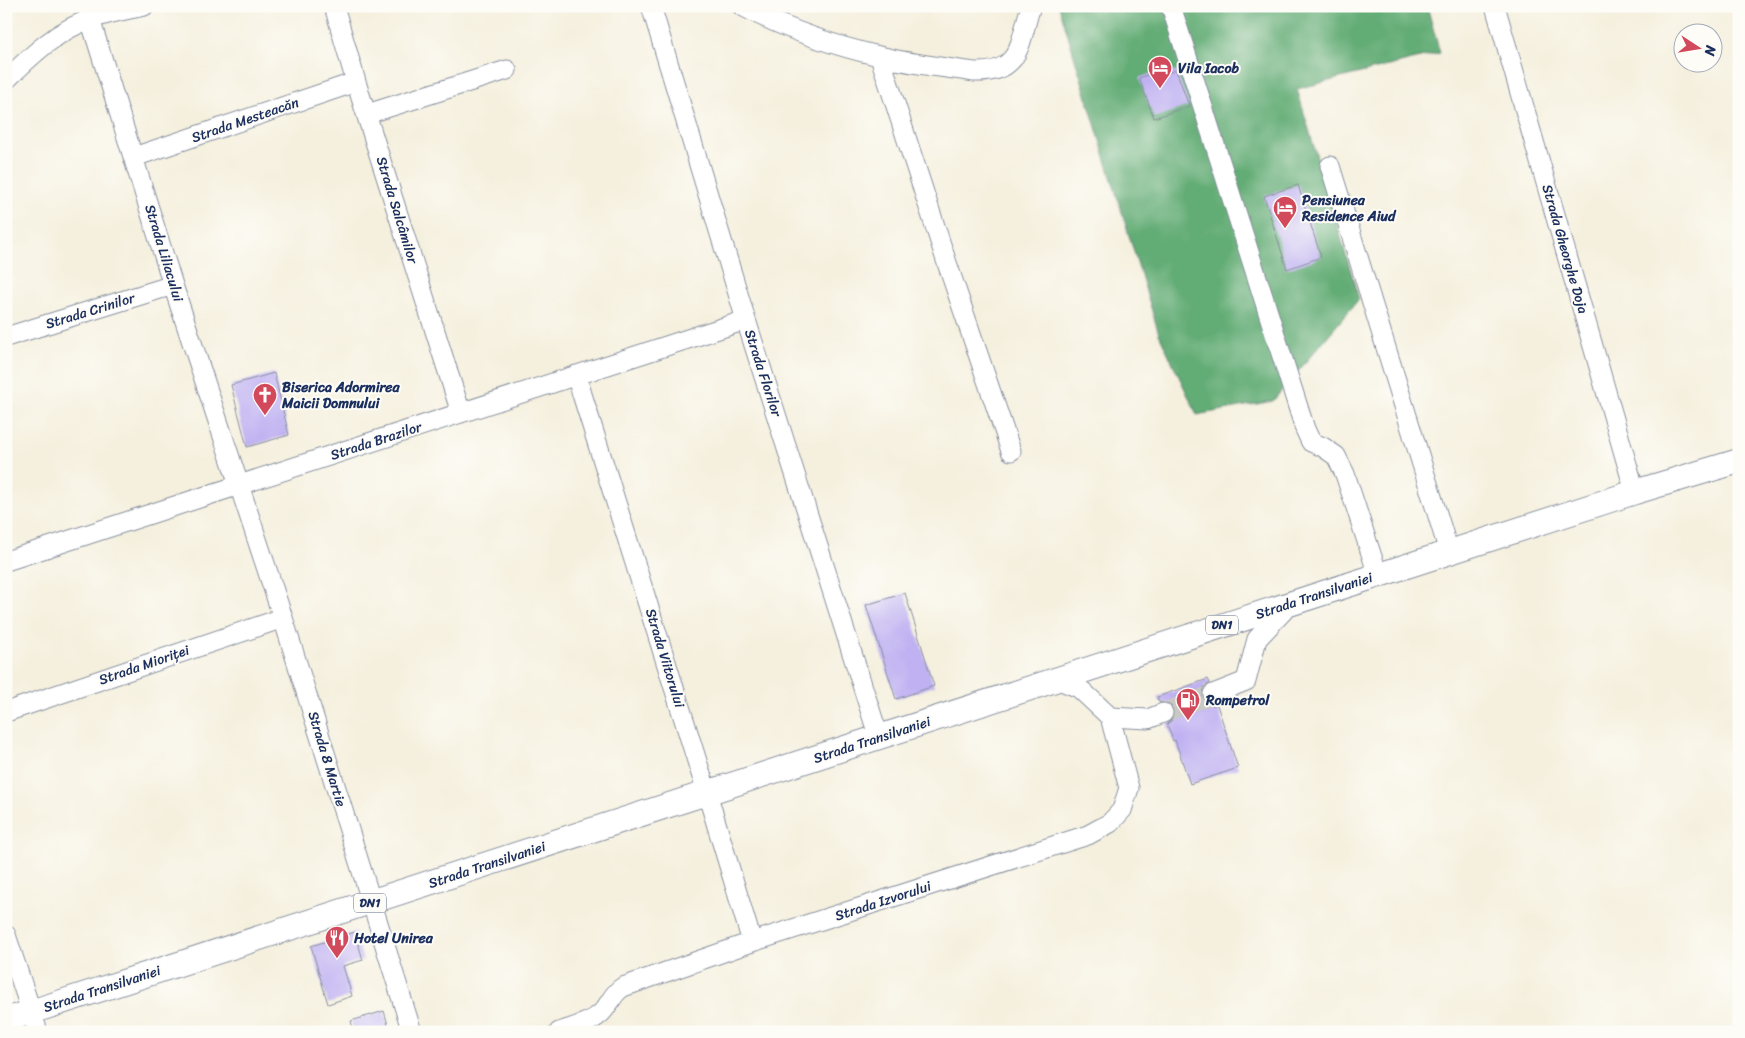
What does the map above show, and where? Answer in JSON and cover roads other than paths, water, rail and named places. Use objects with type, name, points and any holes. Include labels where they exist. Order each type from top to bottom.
[{"type":"main road","name":"Strada Transilvaniei","points":[[6,1020],[35,1022],[372,902],[1449,552],[1635,492],[1739,461]]},
{"type":"street","points":[[6,80],[34,53],[89,13],[144,6]]},
{"type":"street","name":"Strada Salcâmilor","points":[[334,6],[356,82],[461,413]]},
{"type":"street","name":"Strada Florilor","points":[[651,6],[746,320],[879,738]]},
{"type":"street","points":[[742,6],[788,28],[880,57],[989,73],[1000,70],[1016,54],[1031,6]]},
{"type":"street","points":[[1171,6],[1305,429],[1310,442],[1324,447],[1336,456],[1345,474],[1378,575]]},
{"type":"street","name":"Strada Gheorghe Doja","points":[[1495,6],[1635,492]]},
{"type":"street","name":"Strada Liliacului","points":[[89,13],[173,285],[240,486]]},
{"type":"street","points":[[880,57],[978,358],[1011,451]]},
{"type":"street","points":[[367,114],[507,70]]},
{"type":"street","name":"Strada Mesteacăn","points":[[134,157],[356,82]]},
{"type":"street","points":[[1330,166],[1449,552]]},
{"type":"street","name":"Strada Crinilor","points":[[6,337],[173,285]]},
{"type":"street","name":"Strada Brazilor","points":[[8,556],[240,486],[746,320]]},
{"type":"street","name":"Strada Viitorului","points":[[576,375],[752,942]]},
{"type":"street","name":"Strada 8 Martie","points":[[240,486],[412,1032]]},
{"type":"street","points":[[1213,694],[1246,681],[1257,639],[1290,604]]},
{"type":"street","name":"Strada Mioriței","points":[[6,712],[283,618]]},
{"type":"street","points":[[1056,679],[1079,688],[1110,717],[1148,718],[1163,713]]},
{"type":"street","name":"Strada Izvorului","points":[[559,1032],[580,1025],[601,1014],[615,991],[623,986],[752,942],[1088,835],[1110,823],[1122,810],[1129,788],[1110,717]]},
{"type":"street","points":[[6,935],[35,1022]]},
{"type":"tunnel","points":[[1163,713],[1213,694]]},
{"type":"place","name":"Vila Iacob","points":[[1160,89]]},
{"type":"place","name":"Pensiunea Residence Aiud","points":[[1285,229]]},
{"type":"place","name":"Biserica Adormirea Maicii Domnului","points":[[265,416]]},
{"type":"place","name":"Rompetrol","points":[[1188,721]]},
{"type":"place","name":"Hotel Unirea","points":[[337,959]]}]
